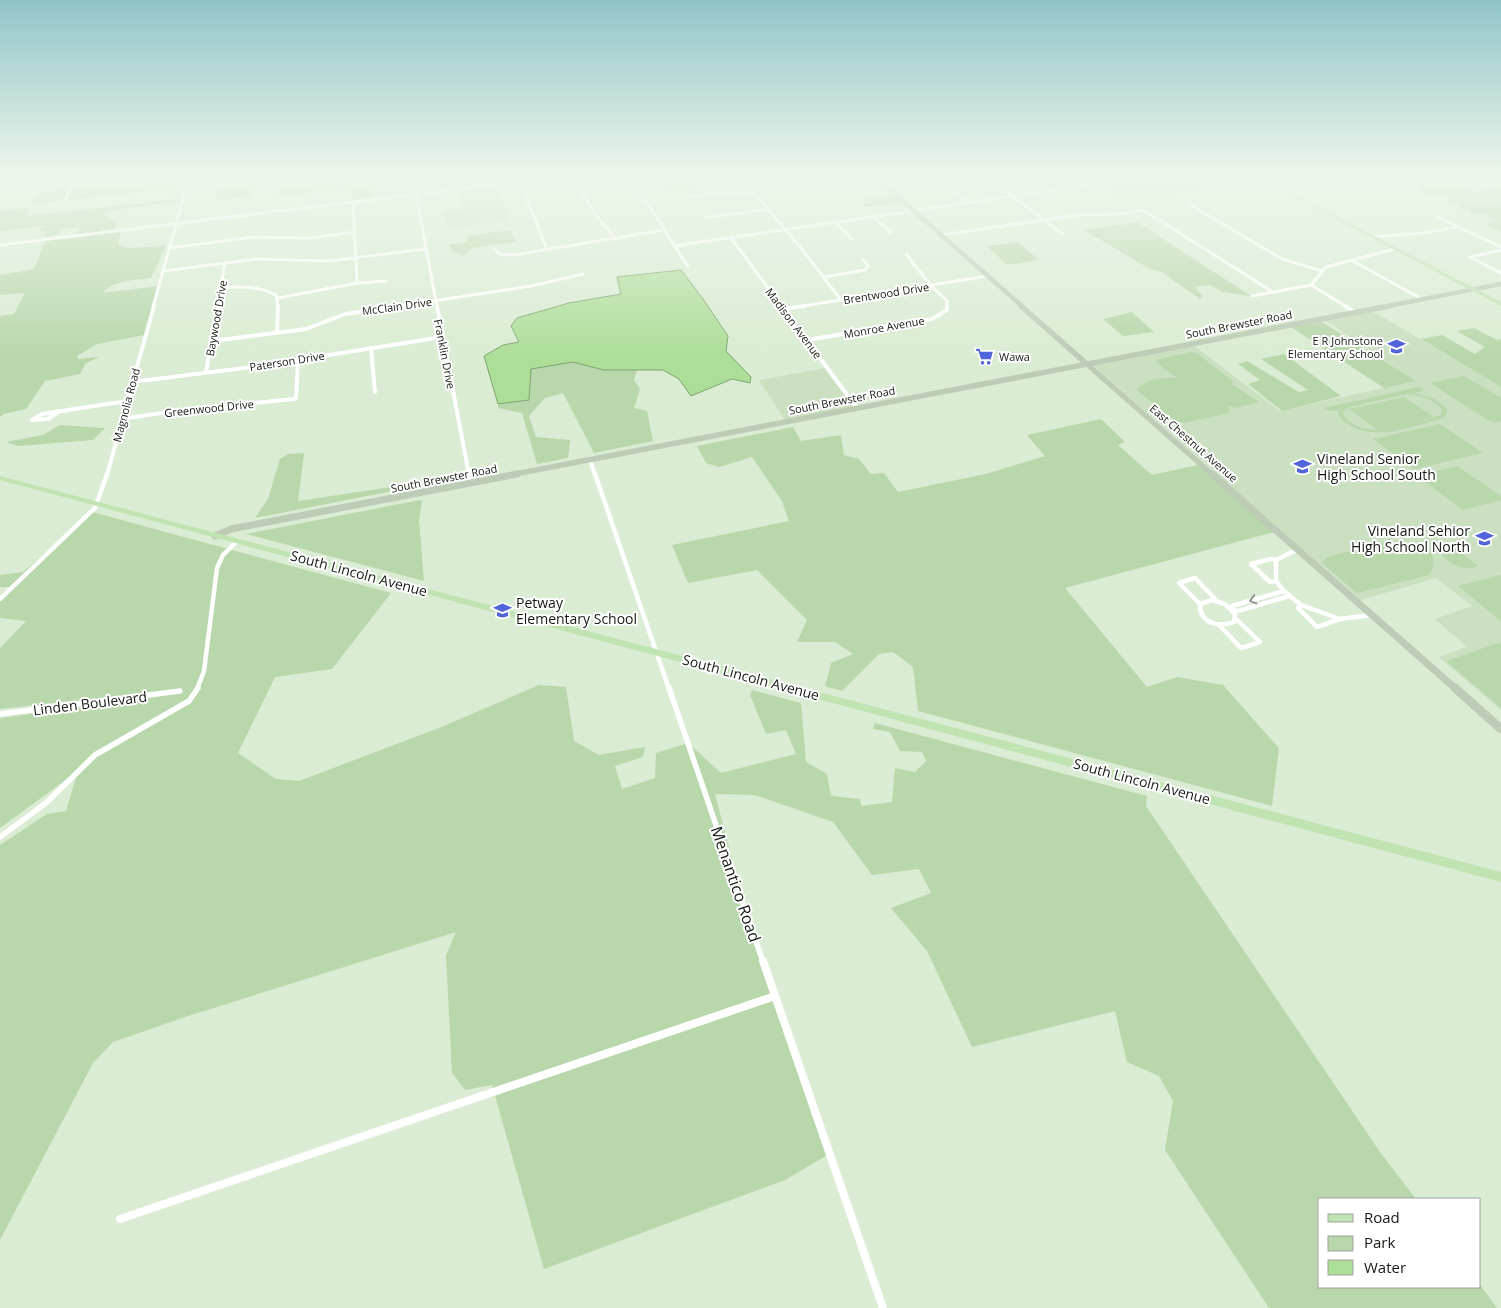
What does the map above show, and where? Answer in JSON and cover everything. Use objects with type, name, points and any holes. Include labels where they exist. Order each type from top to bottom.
[{"type":"main road","name":"East Chestnut Avenue","points":[[942,235],[1501,729]]},
{"type":"main road","points":[[1368,235],[1501,304]]},
{"type":"main road","name":"South Brewster Road","points":[[216,536],[231,529],[1501,284]]},
{"type":"main road","name":"South Lincoln Avenue","points":[[0,478],[1501,877]]},
{"type":"street","points":[[0,245],[80,235]]},
{"type":"street","name":"Magnolia Road","points":[[0,598],[93,512],[97,504],[173,235]]},
{"type":"street","points":[[169,248],[254,237],[310,238],[332,235]]},
{"type":"street","points":[[355,235],[358,283]]},
{"type":"street","name":"Franklin Drive","points":[[423,235],[470,483]]},
{"type":"street","points":[[541,235],[547,250]]},
{"type":"street","points":[[494,250],[497,253],[508,255],[628,235]]},
{"type":"street","points":[[667,235],[687,266]]},
{"type":"street","points":[[674,246],[751,235]]},
{"type":"street","points":[[790,235],[841,300]]},
{"type":"street","points":[[848,235],[852,239]]},
{"type":"street","points":[[1183,235],[1273,292]]},
{"type":"street","points":[[1241,235],[1282,259],[1322,271]]},
{"type":"street","points":[[1372,237],[1397,235]]},
{"type":"street","points":[[1476,235],[1501,248]]},
{"type":"street","name":"Madison Avenue","points":[[731,238],[857,408]]},
{"type":"street","points":[[1501,248],[1470,257],[1501,273]]},
{"type":"street","points":[[163,271],[269,259],[325,261],[426,249]]},
{"type":"street","points":[[1252,296],[1311,285],[1322,271],[1331,266],[1353,261],[1368,254],[1395,249]]},
{"type":"street","name":"Monroe Avenue","points":[[807,340],[939,316],[947,310],[947,301],[931,285],[906,254]]},
{"type":"street","points":[[824,277],[865,270],[868,266],[863,260]]},
{"type":"street","points":[[1353,261],[1422,299]]},
{"type":"street","name":"Baywood Drive","points":[[206,372],[225,263]]},
{"type":"street","name":"McClain Drive","points":[[212,341],[310,328],[345,314],[551,282],[583,274]]},
{"type":"street","name":"Brentwood Drive","points":[[784,309],[988,276]]},
{"type":"street","points":[[221,288],[258,288],[268,290],[278,298],[358,283],[386,281]]},
{"type":"street","points":[[1311,285],[1355,312]]},
{"type":"street","points":[[277,333],[278,298]]},
{"type":"street","name":"Paterson Drive","points":[[132,382],[298,360],[442,337]]},
{"type":"street","points":[[371,348],[375,392]]},
{"type":"street","name":"Greenwood Drive","points":[[122,419],[174,410],[295,399],[298,360]]},
{"type":"street","points":[[58,412],[45,420],[32,420],[39,415],[127,401]]},
{"type":"street","name":"Menantico Road","points":[[590,460],[883,1308]]},
{"type":"street","points":[[0,836],[46,803],[95,755],[179,707],[195,694],[200,685],[204,670],[217,568],[223,555],[237,541]]},
{"type":"street","points":[[1276,581],[1270,582],[1251,564],[1276,560],[1288,552],[1298,549]]},
{"type":"street","points":[[1276,560],[1276,581],[1289,596],[1302,605],[1340,619]]},
{"type":"street","points":[[1200,604],[1179,583],[1195,578],[1217,601],[1232,610],[1238,611],[1289,596]]},
{"type":"street","points":[[1217,601],[1207,600],[1200,604],[1198,608],[1202,616],[1218,625],[1241,648],[1260,642],[1235,618],[1232,606],[1284,591]]},
{"type":"street","points":[[1302,605],[1298,608],[1317,627],[1340,619],[1372,615]]},
{"type":"street","points":[[1218,625],[1230,624],[1235,618]]},
{"type":"street","name":"Linden Boulevard","points":[[0,714],[180,691]]},
{"type":"street","points":[[120,1219],[775,996]]},
{"type":"shaded area","points":[[1371,310],[1501,387],[1501,710],[1439,657],[1467,647],[1435,619],[1472,606],[1436,578],[1361,600],[1093,365],[1193,345],[1280,411],[1415,381],[1325,320]]},
{"type":"shaded area","points":[[825,368],[853,407],[785,420],[759,380]]},
{"type":"green space","points":[[77,235],[120,235],[118,245],[128,248],[166,246],[151,278],[118,283],[112,285],[103,293],[158,286],[145,335],[97,344],[77,356],[79,359],[99,357],[85,364],[80,374],[45,381],[26,409],[4,414],[0,417],[0,316],[14,314],[25,293],[0,295],[0,275],[34,269],[46,239]]},
{"type":"green space","points":[[513,235],[516,242],[472,248],[465,255],[453,252],[449,245],[466,242],[468,236]]},
{"type":"green space","points":[[1093,235],[1157,235],[1251,296],[1223,292],[1210,285],[1194,287],[1203,296],[1200,299],[1162,272],[1150,269]]},
{"type":"green space","points":[[1018,242],[1039,260],[1007,265],[987,246]]},
{"type":"green space","points":[[1132,312],[1154,332],[1123,336],[1103,319]]},
{"type":"green space","points":[[1322,322],[1416,381],[1384,388],[1291,327]]},
{"type":"green space","points":[[1474,328],[1497,340],[1501,339],[1501,387],[1421,339],[1442,335],[1475,354],[1485,347],[1457,331]]},
{"type":"green space","points":[[1191,352],[1198,354],[1234,382],[1232,384],[1259,402],[1235,408],[1229,406],[1229,413],[1184,423],[1172,419],[1137,390],[1150,380],[1177,378],[1163,368],[1156,360]]},
{"type":"green space","points":[[1284,354],[1341,396],[1282,411],[1248,384],[1260,380],[1238,364],[1247,361],[1299,392],[1308,390],[1261,359]]},
{"type":"green space","points":[[573,362],[604,370],[637,370],[634,380],[640,389],[634,408],[647,411],[653,441],[594,453],[563,393],[545,398],[529,416],[536,437],[570,440],[568,458],[537,464],[522,413],[498,408],[498,404],[529,400],[531,369]]},
{"type":"green space","points":[[1464,376],[1501,398],[1501,421],[1494,423],[1488,420],[1430,383]]},
{"type":"green space","points":[[1419,387],[1424,390],[1415,393],[1434,399],[1447,410],[1446,416],[1441,419],[1388,432],[1374,432],[1361,430],[1349,425],[1339,416],[1338,410],[1329,411],[1324,408]],"holes":[[[1407,394],[1426,398],[1435,403],[1442,410],[1441,414],[1437,417],[1379,430],[1434,417],[1404,397],[1349,409],[1378,430],[1358,426],[1350,422],[1343,414],[1349,407]]]},
{"type":"green space","points":[[1101,419],[1125,442],[1118,445],[1152,475],[1202,464],[1278,531],[1065,588],[1147,687],[1177,677],[1223,685],[1279,748],[1272,806],[918,711],[913,667],[893,652],[879,654],[842,691],[825,686],[831,663],[853,654],[835,642],[797,642],[807,620],[757,570],[688,583],[672,545],[789,521],[782,501],[752,457],[719,467],[706,463],[697,446],[793,427],[801,441],[841,435],[844,455],[859,459],[871,474],[884,473],[898,492],[986,474],[1045,456],[1027,435]]},
{"type":"green space","points":[[1440,424],[1483,453],[1414,469],[1373,439]]},
{"type":"green space","points":[[60,425],[105,428],[93,440],[18,446],[6,442],[43,435]]},
{"type":"green space","points":[[304,453],[298,501],[398,486],[403,489],[255,518],[268,499],[280,459],[288,454]]},
{"type":"green space","points":[[1457,466],[1501,496],[1501,500],[1463,510],[1417,476]]},
{"type":"green space","points":[[422,501],[419,520],[424,581],[246,534]]},
{"type":"green space","points":[[92,512],[391,593],[332,669],[275,677],[238,753],[276,779],[299,781],[439,728],[539,685],[566,687],[574,741],[599,755],[645,747],[643,757],[615,766],[622,789],[655,778],[656,753],[688,743],[721,773],[796,754],[786,730],[766,734],[750,695],[752,690],[801,703],[806,762],[827,774],[831,796],[860,799],[861,806],[892,802],[895,768],[915,772],[926,761],[922,752],[900,751],[890,732],[873,729],[875,723],[1147,796],[1146,806],[1380,1152],[1415,1198],[1318,1198],[1318,1288],[1481,1288],[1481,1286],[1497,1308],[1269,1308],[1165,1150],[1173,1101],[1159,1076],[1127,1062],[1115,1011],[972,1047],[927,951],[891,908],[931,893],[919,869],[872,875],[833,822],[755,795],[715,794],[742,898],[831,1153],[785,1180],[544,1269],[492,1085],[465,1090],[452,1073],[446,955],[456,932],[188,1016],[113,1042],[93,1063],[0,1240],[0,845],[47,814],[66,811],[78,771],[0,828],[0,718],[75,708],[79,700],[0,709],[0,648],[26,621],[0,618],[0,598],[12,587],[0,587],[0,575],[23,572]]},
{"type":"green space","points":[[1389,541],[1401,541],[1431,551],[1433,563],[1429,575],[1357,593],[1322,563],[1327,557]]},
{"type":"green space","points":[[1451,545],[1478,566],[1464,568],[1450,562],[1442,555]]},
{"type":"green space","points":[[1501,575],[1501,621],[1458,586]]},
{"type":"green space","points":[[1501,642],[1501,708],[1446,661]]},
{"type":"water","points":[[681,270],[728,336],[726,351],[751,377],[750,383],[732,379],[691,396],[679,379],[663,370],[604,370],[573,362],[531,369],[529,400],[498,404],[484,356],[503,345],[519,342],[511,326],[517,318],[569,303],[621,294],[617,277]]},
{"type":"place","name":"E R Johnstone Elementary School","points":[[1397,346]]},
{"type":"place","name":"Wawa","points":[[985,356]]},
{"type":"place","name":"Vineland Senior High School South","points":[[1303,466]]},
{"type":"place","name":"Vineland Sehior High School North","points":[[1484,538]]},
{"type":"place","name":"Petway Elementary School","points":[[502,610]]}]
